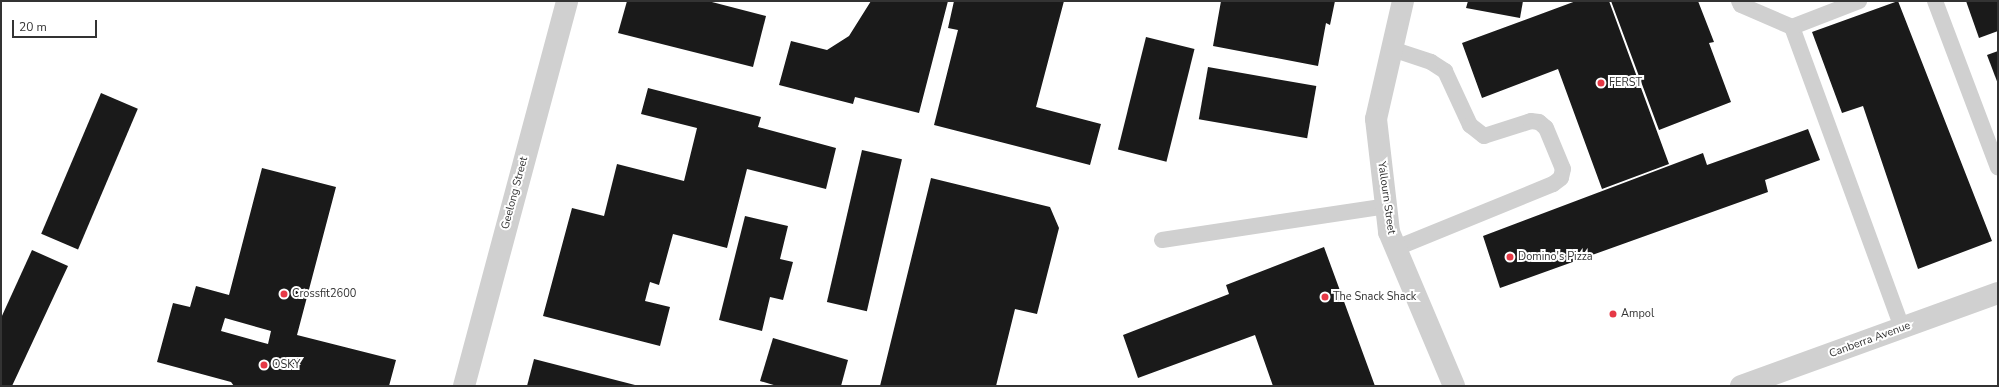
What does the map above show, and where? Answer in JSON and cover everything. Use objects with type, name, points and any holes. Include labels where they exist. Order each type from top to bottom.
[{"type":"street","name":"Geelong Street","points":[[464,386],[567,1]]},
{"type":"street","name":"Yallourn Street","points":[[1403,1],[1376,119],[1389,232],[1454,386]]},
{"type":"street","name":"Canberra Avenue","points":[[1741,386],[1998,294]]},
{"type":"lane","points":[[1739,1],[1741,5],[1792,27],[1859,1]]},
{"type":"lane","points":[[1935,1],[1998,168]]},
{"type":"lane","points":[[1792,27],[1902,328]]},
{"type":"lane","points":[[1392,49],[1431,62],[1446,71],[1470,125],[1484,136],[1531,121],[1539,122],[1546,128],[1563,169],[1561,178],[1553,184],[1396,248]]},
{"type":"lane","points":[[1162,240],[1386,206]]},
{"type":"building","points":[[627,1],[708,1],[766,16],[753,67],[618,33]]},
{"type":"building","points":[[871,1],[948,1],[919,113],[855,97],[853,104],[779,85],[791,41],[827,50],[849,36]]},
{"type":"building","points":[[954,1],[1064,1],[1036,107],[1101,124],[1090,165],[934,125],[958,30],[948,28]]},
{"type":"building","points":[[1221,1],[1335,1],[1330,25],[1326,23],[1318,66],[1213,46]]},
{"type":"building","points":[[1468,1],[1523,1],[1520,18],[1466,8]]},
{"type":"building","name":"FERST","points":[[1576,1],[1609,1],[1669,164],[1602,189],[1558,69],[1482,98],[1462,43]]},
{"type":"building","points":[[1611,1],[1698,1],[1714,42],[1709,43],[1731,102],[1659,130]]},
{"type":"building","points":[[1898,1],[1992,241],[1918,269],[1863,106],[1842,113],[1812,32]]},
{"type":"building","points":[[1966,1],[1998,1],[1998,31],[1979,38]]},
{"type":"building","points":[[1146,37],[1195,49],[1166,162],[1118,150]]},
{"type":"building","points":[[1998,51],[1998,84],[1987,55]]},
{"type":"building","points":[[1208,67],[1316,86],[1307,138],[1199,119]]},
{"type":"building","points":[[648,88],[761,117],[758,127],[836,148],[826,189],[747,169],[727,248],[673,234],[659,285],[650,282],[645,301],[670,307],[660,346],[543,316],[572,208],[604,216],[617,164],[684,181],[697,128],[641,114]]},
{"type":"building","points":[[101,93],[138,109],[78,249],[41,234]]},
{"type":"building","points":[[1808,129],[1820,160],[1765,180],[1768,192],[1500,288],[1483,236],[1703,153],[1707,165]]},
{"type":"building","points":[[862,150],[902,159],[867,311],[827,302]]},
{"type":"building","points":[[262,168],[336,187],[297,335],[396,360],[389,386],[234,386],[231,382],[157,362],[173,303],[190,307],[196,286],[229,295]],"holes":[[[225,318],[271,331],[268,344],[221,331]]]},
{"type":"building","points":[[931,178],[1050,207],[1059,228],[1037,314],[1015,309],[996,386],[880,386]]},
{"type":"building","points":[[745,216],[788,226],[780,259],[793,262],[783,300],[770,297],[762,331],[719,320]]},
{"type":"building","points":[[1324,247],[1375,386],[1273,386],[1255,335],[1138,378],[1123,335],[1229,294],[1226,285]]},
{"type":"building","points":[[32,250],[68,266],[12,386],[1,386],[1,318]]},
{"type":"building","points":[[773,338],[848,360],[841,386],[777,386],[760,381]]},
{"type":"building","points":[[534,359],[635,385],[635,386],[527,386]]},
{"type":"place","name":"FERST","points":[[1601,83]]},
{"type":"place","name":"Domino's Pizza","points":[[1510,257]]},
{"type":"place","name":"Crossfit2600","points":[[284,294]]},
{"type":"place","name":"The Snack Shack","points":[[1325,297]]},
{"type":"place","name":"Ampol","points":[[1613,314]]},
{"type":"place","name":"OSKY","points":[[264,365]]}]
